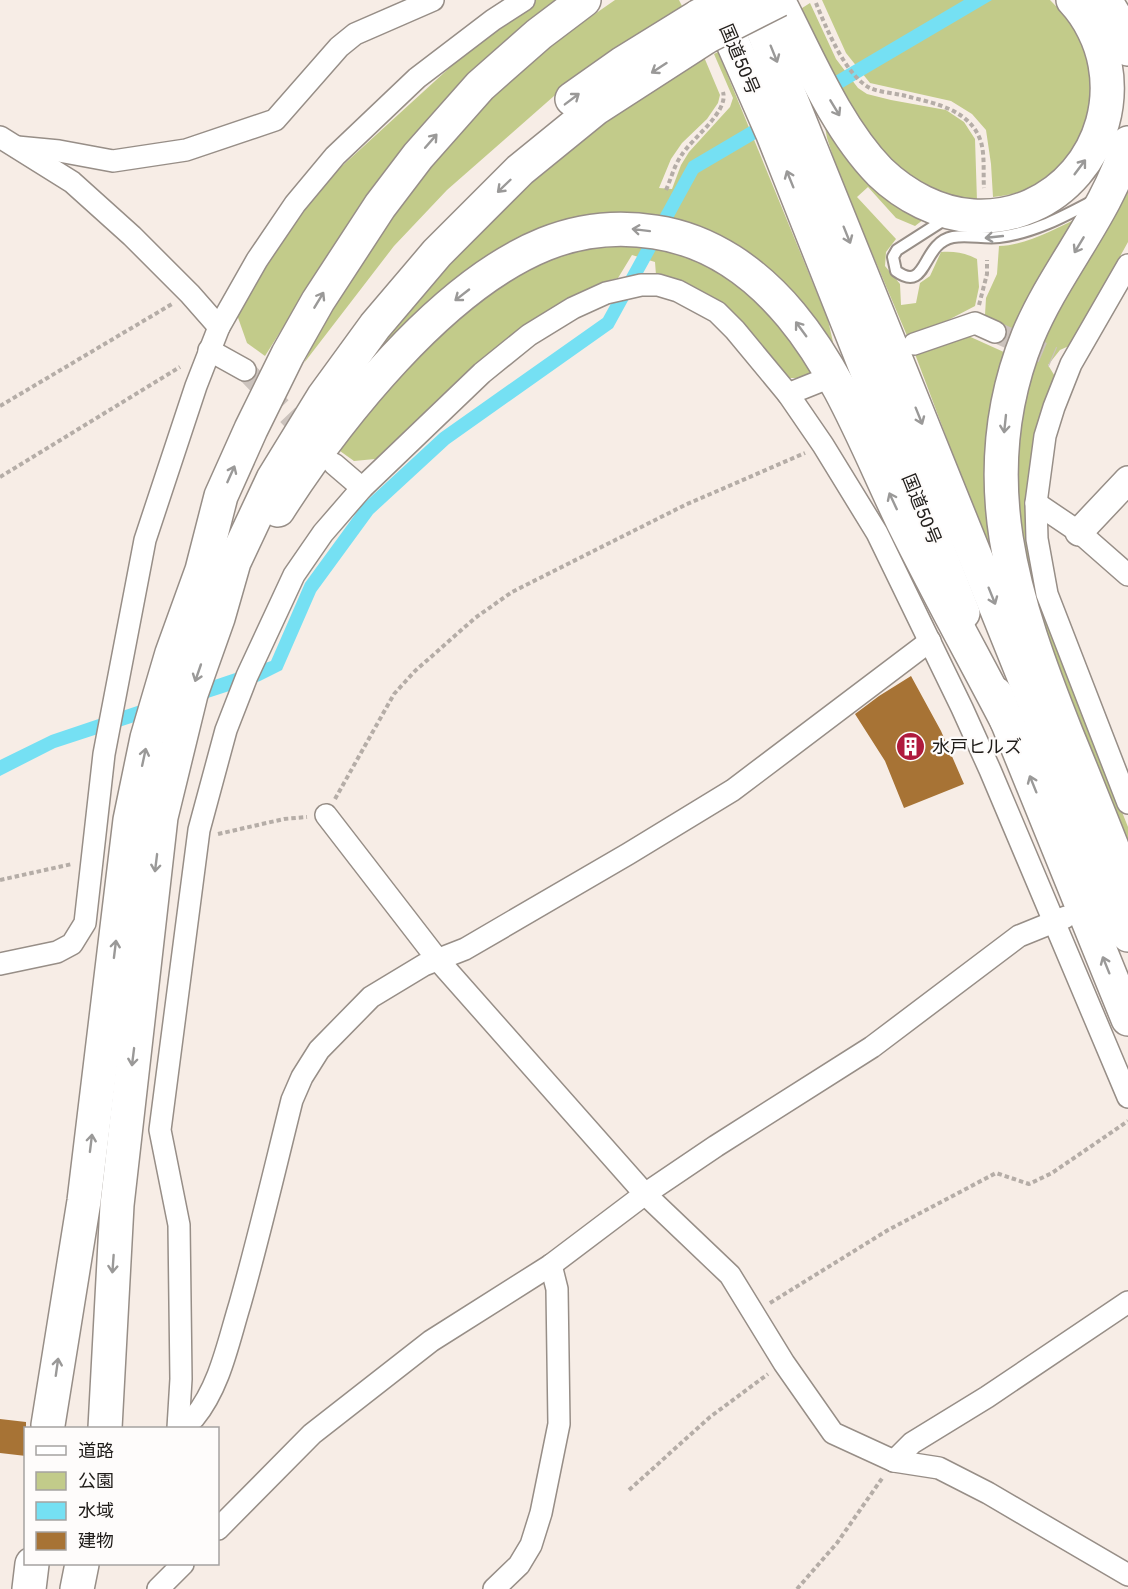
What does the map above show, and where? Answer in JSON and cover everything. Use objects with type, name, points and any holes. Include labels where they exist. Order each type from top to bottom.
[{"type":"highway","points":[[48,1425],[84,1201],[130,820],[147,738],[166,674],[202,570],[221,496],[250,429],[288,354],[318,302],[380,206],[418,156],[480,86],[539,34],[584,0]]},
{"type":"highway","points":[[105,1427],[117,1205],[161,817],[191,694],[218,618],[234,562],[273,479],[348,360],[404,290],[437,253],[520,170],[728,0]]},
{"type":"highway","name":"国道50号","points":[[751,0],[1128,935]]},
{"type":"highway","points":[[202,570],[294,405],[370,297],[405,256],[478,179],[550,116],[623,63],[707,18],[779,0],[829,97],[865,154],[880,172],[898,187],[933,207],[953,214],[998,215],[1020,210],[1040,201],[1070,180],[1082,166],[1100,134],[1108,99],[1108,80],[1098,40],[1089,22],[1073,0]]},
{"type":"highway","points":[[1105,0],[1120,25],[1128,49]]},
{"type":"highway","name":"国道50号","points":[[707,18],[772,132],[1128,1019]]},
{"type":"highway","points":[[1128,144],[1101,208],[1043,305],[1028,336],[1008,399],[1000,462],[1005,534],[1010,566],[1023,612],[1043,674],[1128,887]]},
{"type":"highway","points":[[218,618],[246,570],[265,530],[336,428],[411,342],[454,302],[494,273],[544,245],[586,233],[610,229],[634,229],[685,238],[711,249],[756,280],[792,317],[829,372],[851,412],[904,523],[1007,721]]},
{"type":"highway","points":[[29,1589],[32,1565]]},
{"type":"highway","points":[[77,1589],[82,1565]]},
{"type":"street","points":[[8,142],[113,161],[186,150],[275,120],[339,47],[355,34],[433,0]]},
{"type":"street","points":[[0,964],[57,952],[72,944],[85,923],[104,754],[145,540],[209,350],[219,327],[257,260],[295,204],[335,156],[417,78],[493,20],[524,0]]},
{"type":"street","points":[[8,142],[72,182],[132,236],[190,294],[219,327]]},
{"type":"street","points":[[1128,265],[1062,360],[1045,436],[1036,503],[1037,539],[1047,594],[1128,803]]},
{"type":"street","points":[[930,641],[733,790],[465,949],[424,965],[371,998],[319,1050],[302,1077],[292,1100],[252,1262],[222,1366],[207,1403],[194,1418],[178,1424],[181,1379],[179,1226],[160,1130],[199,830],[230,719],[247,676],[294,575],[323,533],[362,488],[482,373],[529,335],[573,308],[606,293],[641,285],[658,285],[678,291],[717,312],[735,330],[788,394],[823,445],[877,533],[930,641],[990,770],[1128,1097]]},
{"type":"street","points":[[914,344],[975,323],[995,332]]},
{"type":"street","points":[[209,350],[245,370]]},
{"type":"street","points":[[788,394],[818,382]]},
{"type":"street","points":[[334,464],[362,488]]},
{"type":"street","points":[[1079,532],[1128,480]]},
{"type":"street","points":[[1036,503],[1079,532],[1128,575]]},
{"type":"street","points":[[326,815],[438,960],[645,1194],[730,1275],[784,1363],[833,1433],[894,1461],[939,1468],[988,1493],[1128,1575]]},
{"type":"street","points":[[219,1528],[312,1434],[431,1341],[551,1265],[645,1194],[716,1146],[872,1047],[1019,936],[1083,910]]},
{"type":"street","points":[[494,1589],[519,1565],[531,1545],[541,1513],[559,1424],[557,1289],[551,1265]]},
{"type":"street","points":[[894,1461],[912,1443],[987,1397],[1128,1302]]},
{"type":"street","points":[[157,1589],[160,1565]]},
{"type":"street","points":[[157,1589],[181,1565]]},
{"type":"lane","points":[[953,214],[897,250],[893,257],[896,271],[908,278],[915,277],[921,272],[931,252],[945,240],[954,237],[982,238],[1016,234],[1056,220],[1107,194]]},
{"type":"path","points":[[816,3],[830,38],[858,78],[870,88],[944,106],[963,116],[976,129],[982,144],[984,198]]},
{"type":"path","points":[[666,190],[680,157],[717,113],[724,101],[720,85]]},
{"type":"path","points":[[975,323],[987,274],[987,260]]},
{"type":"path","points":[[0,406],[190,294]]},
{"type":"path","points":[[0,477],[209,350]]},
{"type":"path","points":[[199,830],[220,834],[284,819],[326,815],[394,694],[415,671],[475,618],[512,592],[685,505],[823,445]]},
{"type":"path","points":[[0,880],[91,859]]},
{"type":"path","points":[[754,1313],[888,1230],[996,1173],[1029,1184],[1052,1173],[1128,1120]]},
{"type":"path","points":[[629,1490],[710,1417],[784,1363]]},
{"type":"path","points":[[797,1589],[837,1543],[894,1461]]},
{"type":"green space","points":[[534,0],[557,0],[501,44],[428,119],[356,211],[265,356],[247,343],[236,312],[272,253],[318,188],[493,28]]},
{"type":"green space","points":[[615,0],[679,0],[683,8],[622,46],[554,96],[447,190],[394,246],[304,363],[321,327],[401,203],[487,98],[553,43]]},
{"type":"green space","points":[[822,0],[1050,0],[1077,32],[1089,60],[1092,93],[1085,126],[1078,141],[1069,155],[1045,181],[1020,192],[993,197],[986,130],[972,114],[951,101],[870,83],[846,53]]},
{"type":"green space","points":[[810,3],[836,59],[858,88],[867,94],[891,100],[946,110],[964,122],[975,139],[977,201],[927,186],[899,166],[880,147],[849,104],[799,10]]},
{"type":"green space","points":[[718,52],[828,320],[837,360],[795,298],[612,215],[348,384],[415,298],[529,180],[645,92],[704,57],[720,95],[718,103],[707,119],[682,143],[671,159],[659,188],[672,189],[681,165],[689,152],[730,107],[733,98],[714,54]]},
{"type":"green space","points":[[822,110],[928,216],[915,226],[896,218],[868,187],[857,197],[896,239],[886,252],[885,266],[900,284],[901,305],[916,303],[920,283],[930,276],[941,252],[951,252],[977,259],[979,287],[975,306],[908,338],[839,175],[827,138]]},
{"type":"green space","points":[[1128,180],[1128,242],[1071,345],[1060,350],[1048,365],[1056,378],[1035,441],[1030,464],[1026,509],[1032,570],[1042,605],[1053,640],[1128,827],[1128,849],[1073,713],[1030,588],[1016,522],[1021,397],[1040,342]]},
{"type":"green space","points":[[1080,217],[1013,335],[985,315],[986,298],[997,274],[999,246],[1030,240]]},
{"type":"green space","points":[[606,244],[671,246],[729,273],[793,338],[815,378],[788,378],[656,275],[655,262],[632,255],[618,278],[600,283],[550,311],[395,447],[375,459],[354,461],[333,446],[401,370],[478,298],[545,258]]},
{"type":"green space","points":[[964,334],[1006,353],[997,565],[979,524],[915,354]]},
{"type":"water","points":[[964,0],[992,0],[698,173],[613,328],[449,444],[373,514],[316,592],[282,670],[260,681],[55,748],[0,776],[0,760],[51,735],[271,661],[305,583],[362,505],[440,433],[603,318],[689,162]]},
{"type":"building","name":"水戸ヒルズ","points":[[911,676],[941,731],[964,784],[904,808],[885,761],[855,714]]},
{"type":"building","points":[[0,1419],[26,1422],[24,1456],[0,1453]]},
{"type":"tunnel","points":[[995,332],[1053,357]]},
{"type":"tunnel","points":[[245,370],[311,439]]},
{"type":"place","name":"水戸ヒルズ","points":[[911,746]]}]
